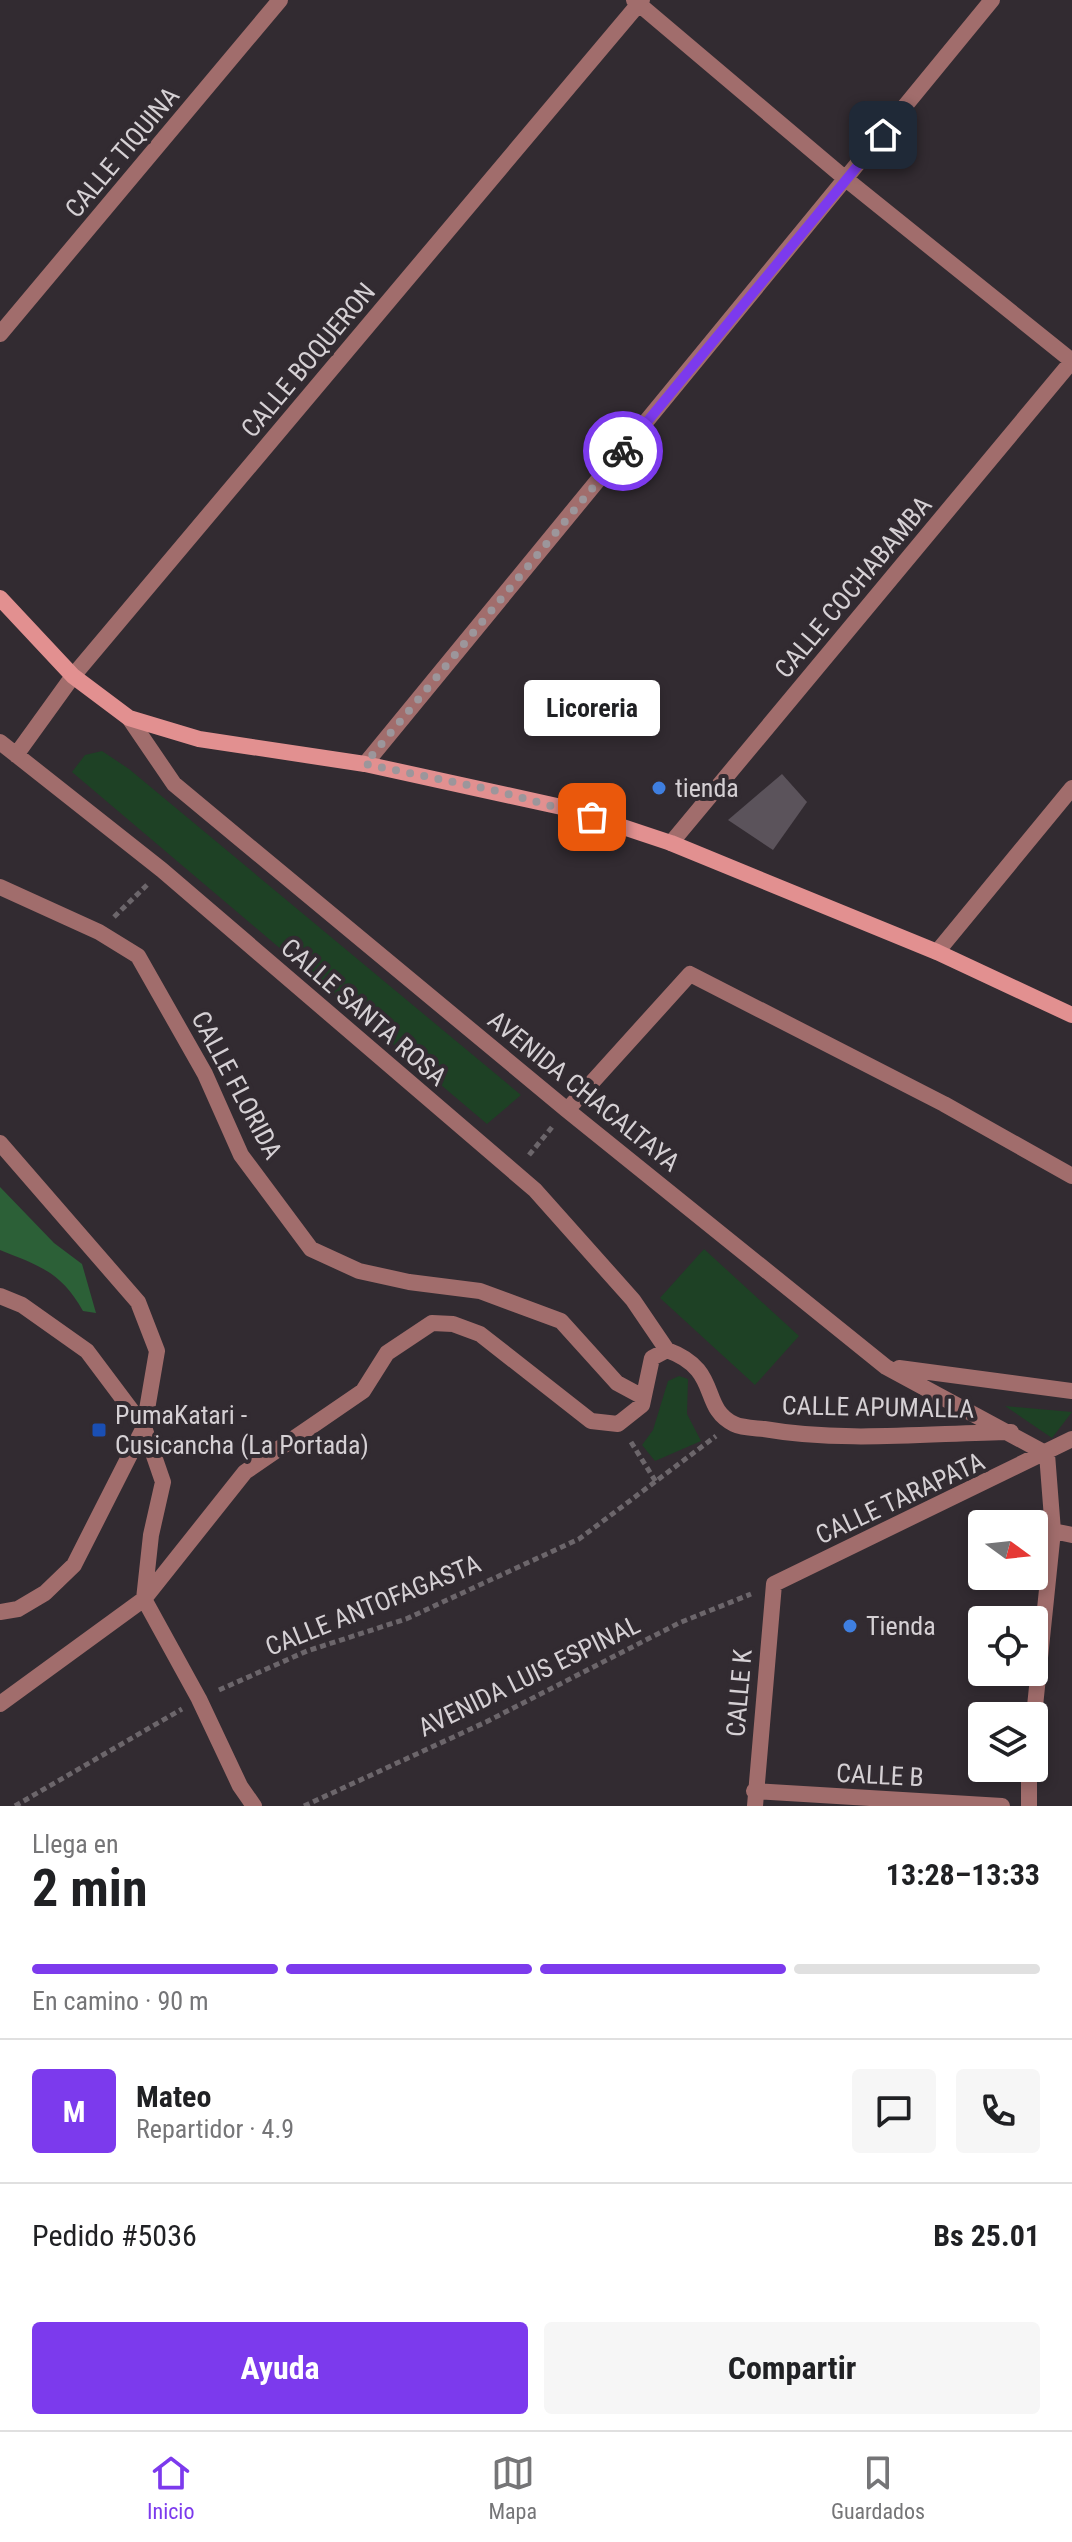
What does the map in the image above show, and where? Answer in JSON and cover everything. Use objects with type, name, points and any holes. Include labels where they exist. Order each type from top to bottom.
[{"type":"street","name":"CALLE TIQUINA","points":[[0,334],[280,0]]},
{"type":"street","points":[[365,764],[992,0]]},
{"type":"street","points":[[639,1],[847,180],[1072,361]]},
{"type":"street","name":"CALLE BOQUERON","points":[[16,755],[73,676],[639,1]]},
{"type":"street","name":"CALLE COCHABAMBA","points":[[671,843],[1072,361]]},
{"type":"street","name":"AVENIDA CHACALTAYA","points":[[0,598],[73,676],[129,718],[174,784],[567,1110],[886,1367],[1047,1454]]},
{"type":"street","name":"AVENIDA CHACALTAYA","points":[[129,718],[199,739],[365,764],[566,808],[671,843],[937,952],[1072,1015]]},
{"type":"street","name":"CALLE SANTA ROSA","points":[[0,742],[162,870],[535,1190],[633,1300],[667,1350]]},
{"type":"street","points":[[937,952],[1072,788]]},
{"type":"street","name":"CALLE FLORIDA","points":[[0,887],[99,932],[138,956],[205,1074],[241,1155],[311,1249],[359,1271],[409,1282],[480,1291],[561,1321],[617,1383],[643,1397]]},
{"type":"street","points":[[567,1110],[690,974],[944,1104],[1072,1176]]},
{"type":"street","points":[[0,1143],[138,1302],[157,1351],[144,1427],[74,1565],[45,1593],[18,1609],[0,1612]]},
{"type":"street","points":[[0,1296],[22,1305],[87,1351],[144,1427],[163,1482],[151,1535],[144,1599],[199,1699],[240,1786],[254,1806]]},
{"type":"street","points":[[0,1704],[144,1599],[245,1472],[363,1391],[387,1353],[432,1323],[453,1324],[480,1334],[591,1421],[618,1424],[642,1405],[652,1358],[667,1350],[687,1357],[706,1376],[712,1402],[733,1424]]},
{"type":"street","points":[[886,1367],[1072,1391]]},
{"type":"street","name":"CALLE APUMALLA","points":[[733,1424],[785,1433],[1011,1432]]},
{"type":"street","name":"CALLE TARAPATA","points":[[774,1584],[1047,1454],[1072,1439]]},
{"type":"street","points":[[1035,1702],[1053,1531],[1047,1454]]},
{"type":"street","points":[[1053,1531],[1072,1535]]},
{"type":"street","name":"CALLE K","points":[[754,1799],[774,1584]]},
{"type":"street","points":[[1029,1782],[1029,1806]]},
{"type":"street","name":"CALLE B","points":[[754,1799],[1002,1806]]},
{"type":"path","points":[[99,932],[162,870]]},
{"type":"path","points":[[514,1173],[567,1110]]},
{"type":"path","points":[[618,1424],[656,1482]]},
{"type":"path","name":"CALLE ANTOFAGASTA","points":[[15,1806],[199,1699],[307,1651],[406,1619],[579,1539],[733,1424]]},
{"type":"path","name":"AVENIDA LUIS ESPINAL","points":[[304,1806],[486,1722],[679,1623],[774,1584]]},
{"type":"green space","points":[[102,751],[129,769],[521,1095],[487,1124],[72,772],[85,755]]},
{"type":"green space","points":[[0,1187],[54,1243],[82,1264],[96,1313],[83,1311],[66,1287],[48,1272],[0,1250]]},
{"type":"green space","points":[[704,1249],[799,1336],[755,1385],[660,1298]]},
{"type":"green space","points":[[679,1376],[688,1379],[687,1414],[701,1441],[655,1461],[642,1445],[653,1430],[668,1381]]},
{"type":"green space","points":[[1005,1406],[1072,1412],[1052,1438]]},
{"type":"building","points":[[782,774],[807,802],[773,850],[728,820]]},
{"type":"way so far","points":[[592,817],[493,790],[365,764],[623,451]]},
{"type":"place","name":"tienda","points":[[659,788]]},
{"type":"place","name":"Licoreria","points":[[592,817]]},
{"type":"place","name":"PumaKatari - Cusicancha (La Portada)","points":[[99,1430]]},
{"type":"place","name":"Tienda","points":[[850,1626]]},
{"type":"route","points":[[623,451],[883,135]]}]
